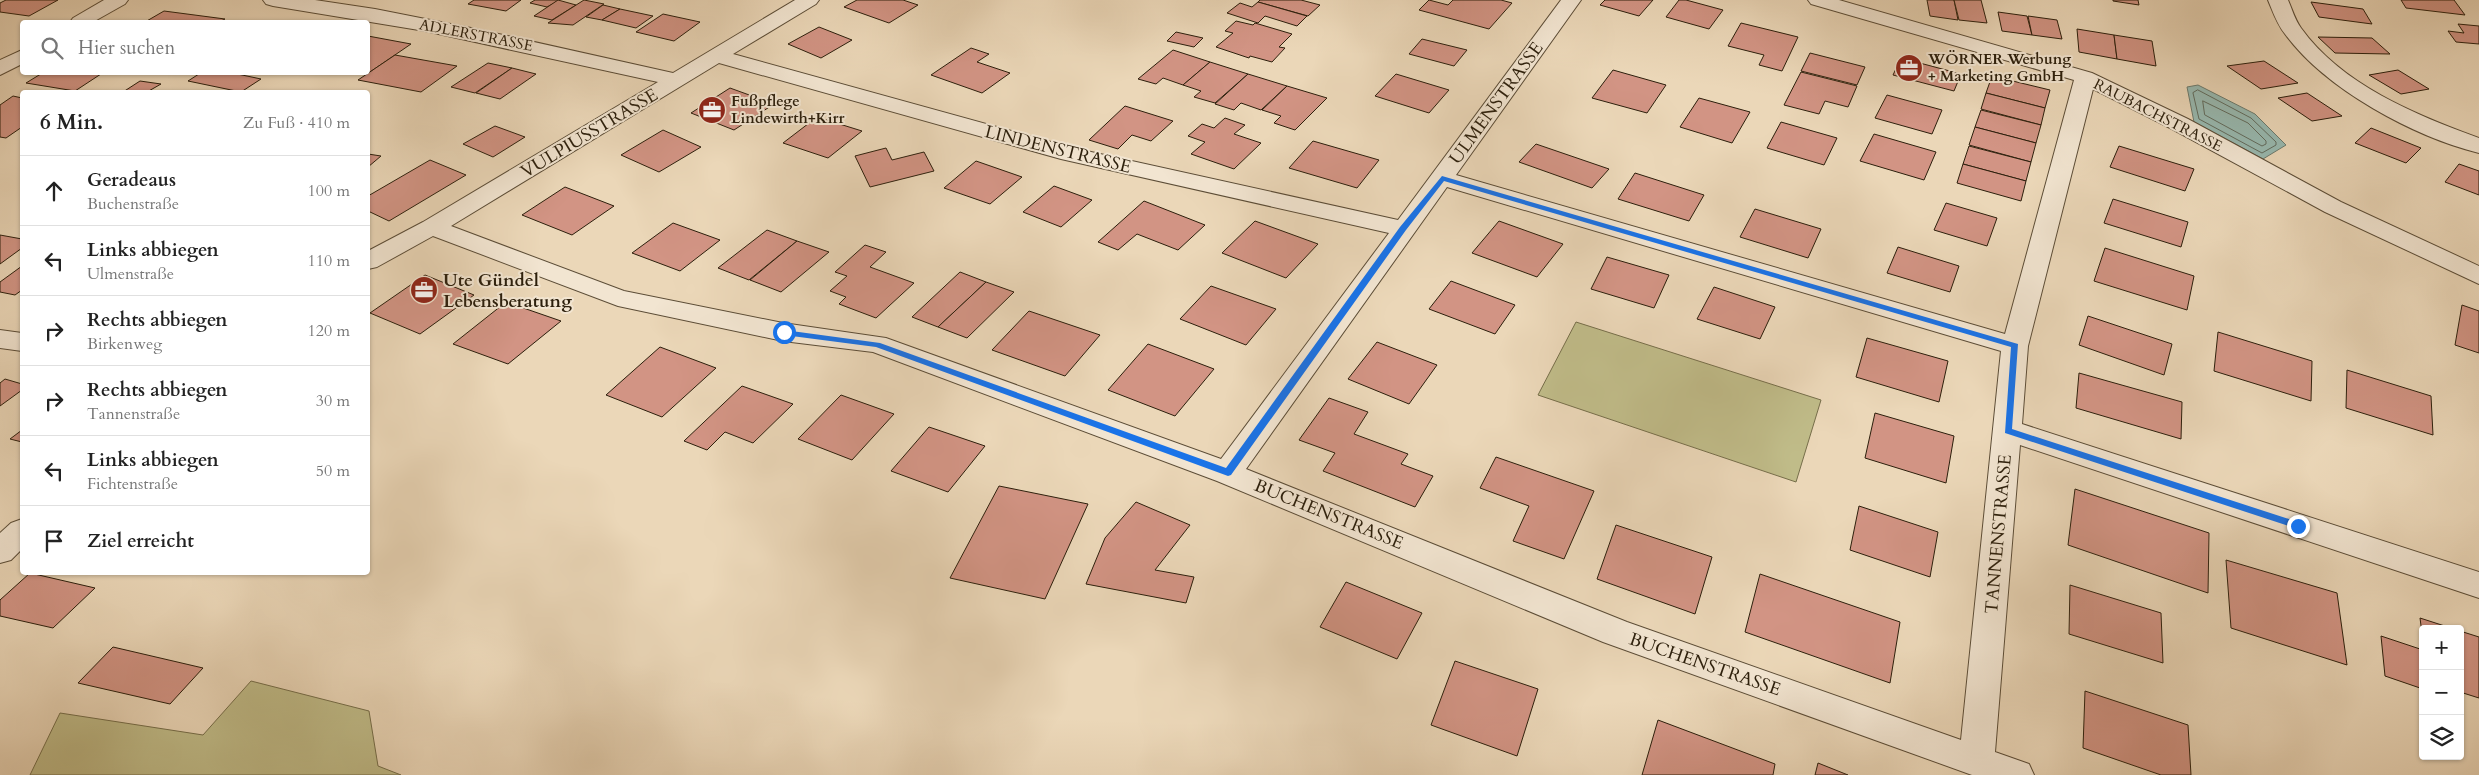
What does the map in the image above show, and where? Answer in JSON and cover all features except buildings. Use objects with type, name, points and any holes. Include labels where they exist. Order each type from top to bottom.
[{"type":"street","points":[[83,20],[118,0]]},
{"type":"street","name":"ADLERSTRASSE","points":[[273,0],[321,3],[491,37],[677,80]]},
{"type":"street","name":"VULPIUSSTRASSE","points":[[370,260],[432,226],[809,0]]},
{"type":"street","name":"ULMENSTRASSE","points":[[1228,472],[1571,0]]},
{"type":"street","name":"RAUBACHSTRASSE","points":[[1818,0],[1857,5],[2085,77],[2180,124],[2333,207],[2479,276]]},
{"type":"street","points":[[2278,0],[2294,33],[2328,67],[2360,93],[2421,125],[2479,146]]},
{"type":"street","name":"LINDENSTRASSE","points":[[716,56],[1069,154],[1403,229]]},
{"type":"street","points":[[0,69],[20,57]]},
{"type":"street","name":"TANNENSTRASSE","points":[[1977,760],[2015,346],[2085,77]]},
{"type":"street","points":[[1442,178],[2015,346]]},
{"type":"street","name":"BUCHENSTRASSE","points":[[432,226],[618,298],[784,332],[877,344],[1228,472],[1614,632],[2016,775]]},
{"type":"street","points":[[0,339],[20,342]]},
{"type":"street","points":[[2008,430],[2479,585]]},
{"type":"street","points":[[0,551],[20,532]]},
{"type":"shaded area","points":[[1576,322],[1821,400],[1796,482],[1538,395]]},
{"type":"shaded area","points":[[251,681],[369,711],[378,766],[401,775],[30,775],[60,713],[203,735]]},
{"type":"water","points":[[2198,85],[2255,114],[2286,145],[2263,159],[2194,122],[2187,87]]},
{"type":"place","name":"WÖRNER Werbung + Marketing GmbH","points":[[1909,68]]},
{"type":"place","name":"Fußpflege Lindewirth+Kirr","points":[[712,110]]},
{"type":"place","name":"Ute Gündel Lebensberatung","points":[[424,290]]},
{"type":"route","points":[[784,332],[877,344],[1228,472],[1403,229],[1442,178],[2015,346],[2008,430],[2298,526]]}]
